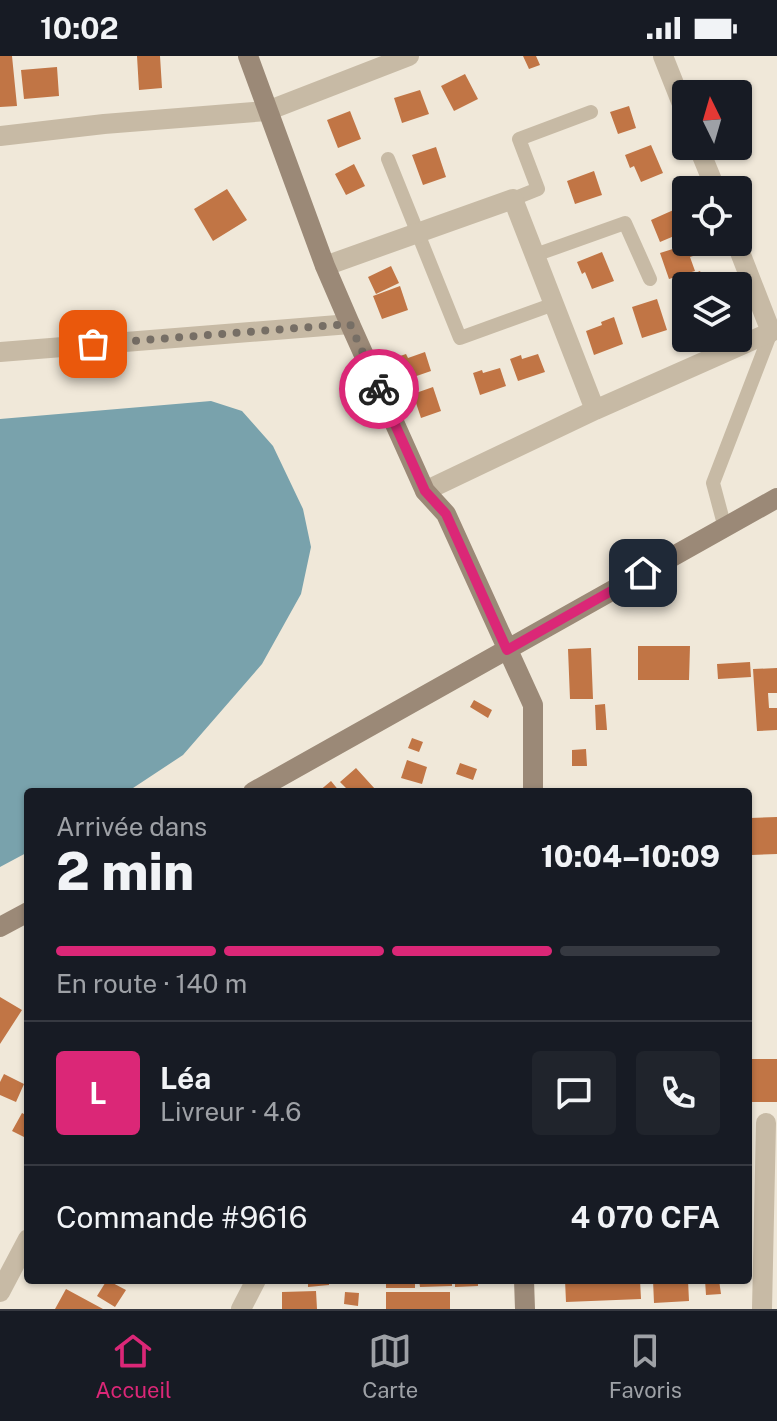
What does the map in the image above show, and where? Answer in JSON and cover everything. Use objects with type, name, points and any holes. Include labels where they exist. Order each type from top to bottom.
[{"type":"street","points":[[248,56],[325,266],[350,324],[425,491],[446,514],[533,705],[533,788]]},
{"type":"street","points":[[0,136],[267,111],[409,56]]},
{"type":"street","points":[[663,56],[673,80]]},
{"type":"street","points":[[325,266],[513,199],[595,410]]},
{"type":"street","points":[[425,491],[595,410],[771,332],[741,256]]},
{"type":"street","points":[[0,352],[350,324]]},
{"type":"street","points":[[260,788],[777,498]]},
{"type":"street","points":[[0,927],[24,914]]},
{"type":"street","points":[[762,1309],[764,1123]]},
{"type":"street","points":[[0,1292],[24,1247]]},
{"type":"street","points":[[241,1309],[254,1284]]},
{"type":"street","points":[[524,1284],[525,1309]]},
{"type":"lane","points":[[513,199],[538,189],[519,139],[591,112]]},
{"type":"lane","points":[[388,159],[460,338],[554,304]]},
{"type":"lane","points":[[535,255],[625,223],[650,279]]},
{"type":"lane","points":[[725,528],[713,483],[771,332]]},
{"type":"water","points":[[211,401],[242,411],[273,446],[303,509],[311,547],[301,594],[262,664],[183,755],[133,788],[24,788],[24,854],[0,867],[0,419]]},
{"type":"building","points":[[0,56],[12,56],[17,106],[0,107]]},
{"type":"building","points":[[137,56],[160,56],[162,88],[139,90]]},
{"type":"building","points":[[523,56],[536,56],[540,65],[529,69]]},
{"type":"building","points":[[57,67],[59,96],[24,99],[21,70]]},
{"type":"building","points":[[465,74],[478,99],[454,111],[441,86]]},
{"type":"building","points":[[420,90],[429,114],[402,123],[394,98]]},
{"type":"building","points":[[629,106],[636,128],[618,134],[610,112]]},
{"type":"building","points":[[350,111],[361,139],[338,148],[327,120]]},
{"type":"building","points":[[651,145],[663,173],[641,182],[625,155]]},
{"type":"building","points":[[436,147],[446,177],[423,185],[412,155]]},
{"type":"building","points":[[354,164],[365,186],[346,195],[335,174]]},
{"type":"building","points":[[594,171],[602,195],[575,204],[567,181]]},
{"type":"building","points":[[227,189],[247,220],[213,241],[194,209]]},
{"type":"building","points":[[672,211],[672,237],[660,242],[651,220]]},
{"type":"building","points":[[672,249],[672,256],[693,256],[690,257],[695,271],[672,272],[669,279],[660,253]]},
{"type":"building","points":[[602,252],[614,281],[592,289],[577,262]]},
{"type":"building","points":[[391,266],[399,283],[376,294],[368,277]]},
{"type":"building","points":[[400,286],[408,310],[382,319],[373,296]]},
{"type":"building","points":[[657,299],[667,330],[642,338],[632,307]]},
{"type":"building","points":[[614,317],[623,344],[594,355],[586,331]]},
{"type":"building","points":[[425,352],[431,371],[405,380],[397,357],[406,354],[408,358]]},
{"type":"building","points":[[538,354],[545,372],[518,381],[510,359]]},
{"type":"building","points":[[500,368],[506,386],[480,395],[473,373]]},
{"type":"building","points":[[433,387],[441,411],[421,418],[413,394]]},
{"type":"building","points":[[638,646],[690,646],[689,680],[638,680]]},
{"type":"building","points":[[591,648],[593,699],[570,699],[568,649]]},
{"type":"building","points":[[750,662],[751,677],[718,679],[717,664]]},
{"type":"building","points":[[777,668],[777,693],[768,693],[769,708],[777,708],[777,730],[757,731],[753,669]]},
{"type":"building","points":[[474,700],[492,710],[488,718],[470,707]]},
{"type":"building","points":[[605,704],[607,730],[596,730],[595,705]]},
{"type":"building","points":[[412,738],[423,742],[419,752],[408,748]]},
{"type":"building","points":[[586,749],[587,766],[572,766],[572,750]]},
{"type":"building","points":[[407,760],[427,767],[422,784],[401,778]]},
{"type":"building","points":[[460,763],[477,769],[473,780],[456,774]]},
{"type":"building","points":[[356,768],[374,788],[346,788],[340,782]]},
{"type":"building","points":[[331,781],[337,788],[323,788]]},
{"type":"building","points":[[777,817],[777,854],[752,855],[752,818]]},
{"type":"building","points":[[0,997],[22,1010],[0,1044]]},
{"type":"building","points":[[752,1059],[777,1059],[777,1102],[752,1102]]},
{"type":"building","points":[[4,1074],[24,1084],[16,1102],[0,1095],[0,1082]]},
{"type":"building","points":[[22,1113],[24,1114],[24,1137],[12,1131]]},
{"type":"building","points":[[104,1284],[115,1284],[126,1290],[115,1307],[97,1296]]},
{"type":"building","points":[[308,1284],[329,1284],[329,1285],[308,1287]]},
{"type":"building","points":[[386,1284],[415,1284],[415,1288],[386,1288]]},
{"type":"building","points":[[420,1284],[452,1284],[452,1286],[420,1287]]},
{"type":"building","points":[[455,1284],[478,1284],[478,1286],[455,1287]]},
{"type":"building","points":[[565,1284],[640,1284],[641,1299],[566,1302]]},
{"type":"building","points":[[653,1284],[688,1284],[689,1301],[654,1303]]},
{"type":"building","points":[[705,1284],[720,1284],[721,1294],[706,1295]]},
{"type":"building","points":[[66,1289],[103,1309],[55,1309]]},
{"type":"building","points":[[316,1291],[317,1309],[282,1309],[282,1292]]},
{"type":"building","points":[[345,1292],[359,1293],[358,1306],[344,1304]]},
{"type":"building","points":[[386,1292],[450,1292],[450,1309],[386,1309]]},
{"type":"way so far","points":[[93,344],[350,324],[379,389]]},
{"type":"route","points":[[379,389],[425,491],[446,514],[507,650],[643,573]]}]
